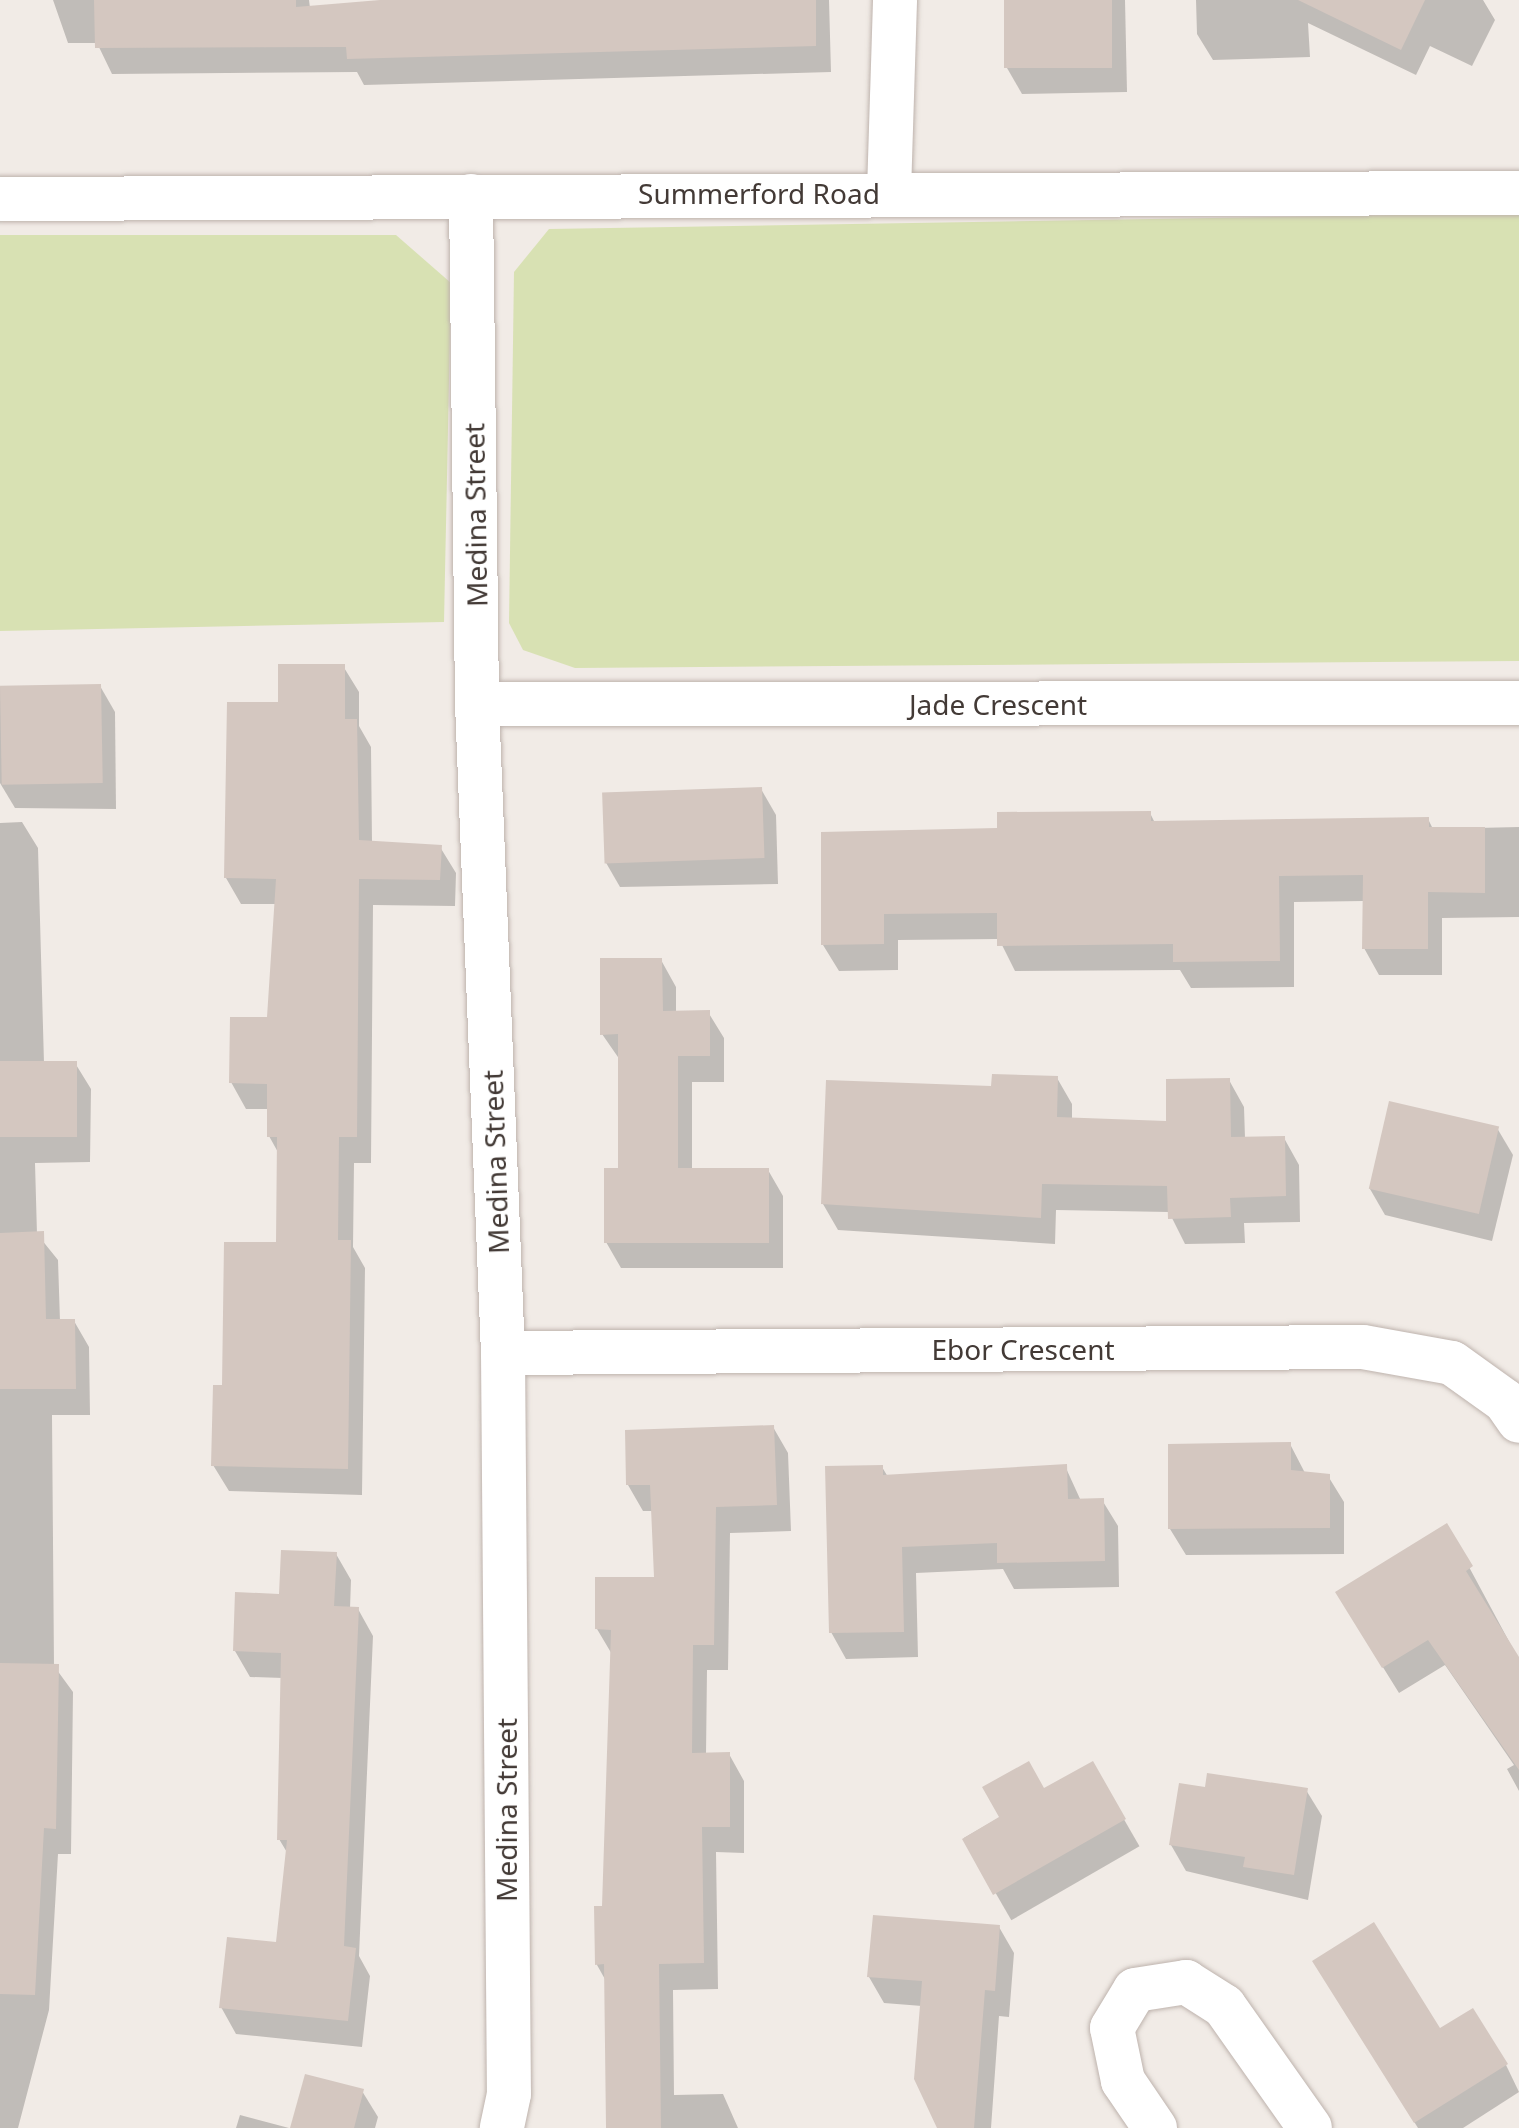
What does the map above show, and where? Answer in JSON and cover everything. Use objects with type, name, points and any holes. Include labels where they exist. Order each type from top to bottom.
[{"type":"street","points":[[889,192],[895,0]]},
{"type":"street","name":"Summerford Road","points":[[0,199],[889,192],[1519,193]]},
{"type":"street","name":"Medina Street","points":[[471,196],[477,704],[503,1353],[509,2094],[502,2128]]},
{"type":"street","name":"Jade Crescent","points":[[477,704],[1519,703]]},
{"type":"street","name":"Ebor Crescent","points":[[503,1353],[1363,1347],[1452,1363],[1505,1401],[1519,1421]]},
{"type":"street","points":[[1155,2128],[1123,2081],[1112,2028],[1135,1990],[1186,1982],[1224,2006],[1310,2128]]},
{"type":"green space","points":[[1519,213],[1519,661],[575,668],[523,650],[509,623],[514,272],[549,229]]},
{"type":"green space","points":[[0,235],[396,235],[451,283],[444,622],[0,631]]},
{"type":"building","points":[[94,0],[296,0],[296,7],[380,0],[816,0],[816,46],[347,59],[346,47],[95,48]]},
{"type":"building","points":[[1004,0],[1112,0],[1112,68],[1004,68]]},
{"type":"building","points":[[1298,0],[1425,0],[1401,50]]},
{"type":"building","points":[[278,664],[345,664],[345,719],[357,719],[359,840],[442,845],[440,880],[359,879],[357,1137],[339,1137],[338,1240],[351,1240],[348,1469],[211,1466],[213,1385],[222,1385],[224,1242],[276,1242],[277,1137],[267,1137],[267,1084],[229,1083],[230,1017],[267,1017],[276,879],[224,878],[227,702],[278,702]]},
{"type":"building","points":[[101,684],[103,783],[2,785],[0,686]]},
{"type":"building","points":[[762,787],[764,858],[605,864],[602,793]]},
{"type":"building","points":[[1151,811],[1151,821],[1429,817],[1429,827],[1485,827],[1485,893],[1428,892],[1428,949],[1362,949],[1363,875],[1279,876],[1280,961],[1173,962],[1173,944],[997,946],[997,913],[884,914],[884,944],[821,945],[821,832],[997,828],[997,812]]},
{"type":"building","points":[[600,958],[662,958],[663,1011],[710,1010],[710,1056],[678,1056],[678,1168],[769,1168],[769,1243],[604,1243],[604,1168],[618,1168],[618,1034],[600,1035]]},
{"type":"building","points":[[0,1061],[77,1061],[77,1137],[0,1137]]},
{"type":"building","points":[[992,1074],[1058,1076],[1057,1117],[1166,1121],[1166,1079],[1230,1078],[1231,1137],[1285,1136],[1286,1196],[1230,1198],[1231,1217],[1168,1219],[1167,1186],[1042,1184],[1041,1218],[821,1204],[826,1080],[991,1086]]},
{"type":"building","points":[[1389,1101],[1499,1126],[1479,1214],[1369,1189]]},
{"type":"building","points":[[44,1231],[46,1319],[75,1319],[76,1389],[0,1389],[0,1233]]},
{"type":"building","points":[[774,1425],[777,1505],[716,1507],[714,1645],[693,1645],[692,1753],[730,1752],[730,1827],[702,1827],[704,1963],[659,1964],[661,2128],[606,2128],[604,1964],[595,1965],[594,1906],[602,1906],[611,1630],[595,1629],[595,1577],[654,1577],[650,1485],[626,1485],[625,1430]]},
{"type":"building","points":[[1291,1442],[1291,1470],[1330,1474],[1330,1528],[1168,1529],[1168,1444]]},
{"type":"building","points":[[1067,1464],[1068,1499],[1104,1498],[1105,1561],[997,1563],[997,1543],[902,1547],[904,1632],[829,1633],[825,1466],[883,1465],[883,1475]]},
{"type":"building","points":[[1447,1523],[1473,1566],[1466,1571],[1519,1657],[1519,1770],[1428,1640],[1382,1668],[1335,1592]]},
{"type":"building","points":[[281,1550],[337,1552],[334,1606],[359,1607],[344,1946],[356,1948],[348,2021],[219,2008],[227,1937],[276,1942],[287,1840],[277,1840],[281,1653],[233,1651],[235,1592],[279,1594]]},
{"type":"building","points":[[0,1663],[59,1664],[56,1829],[44,1828],[35,1995],[0,1994]]},
{"type":"building","points":[[1029,1761],[1044,1788],[1093,1761],[1126,1819],[993,1895],[962,1839],[999,1817],[982,1787]]},
{"type":"building","points":[[1207,1773],[1308,1788],[1294,1875],[1243,1867],[1245,1857],[1169,1845],[1179,1783],[1205,1787]]},
{"type":"building","points":[[873,1915],[1000,1925],[995,1991],[985,1990],[974,2128],[937,2128],[914,2079],[922,1981],[867,1977]]},
{"type":"building","points":[[1374,1922],[1440,2028],[1473,2008],[1508,2064],[1414,2123],[1312,1961]]},
{"type":"building","points":[[305,2074],[364,2089],[354,2128],[290,2128]]}]
